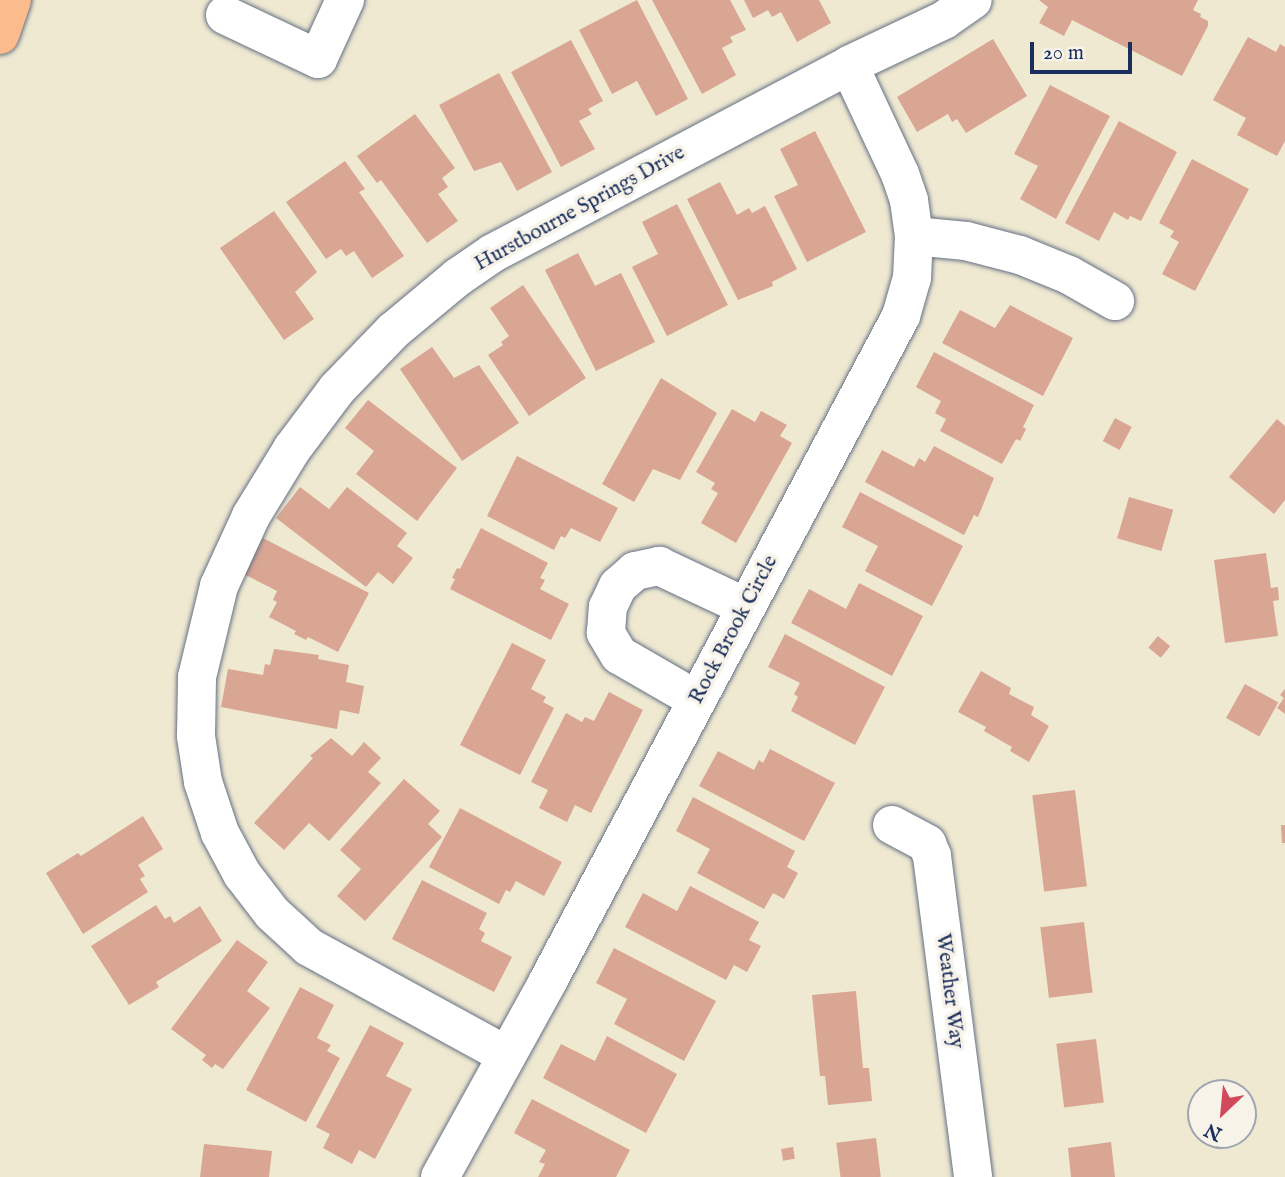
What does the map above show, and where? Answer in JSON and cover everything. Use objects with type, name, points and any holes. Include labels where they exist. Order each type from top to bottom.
[{"type":"main road","points":[[0,35],[12,0]]},
{"type":"street","points":[[225,15],[318,59],[345,0]]},
{"type":"street","name":"Hurstbourne Springs Drive","points":[[506,1055],[309,947],[272,913],[242,874],[220,833],[203,782],[196,736],[197,677],[219,586],[251,516],[292,449],[337,389],[393,331],[457,277],[493,253],[849,65],[944,20],[973,0]]},
{"type":"street","name":"Rock Brook Circle","points":[[440,1177],[901,316],[912,278],[914,236],[909,200],[900,174],[849,65]]},
{"type":"street","points":[[914,236],[966,241],[1020,255],[1069,275],[1115,302]]},
{"type":"street","points":[[697,700],[619,655],[606,633],[608,607],[618,586],[635,571],[659,566],[746,607]]},
{"type":"street","name":"Weather Way","points":[[892,825],[927,845],[932,856],[973,1177]]},
{"type":"building","points":[[637,0],[688,99],[656,116],[637,81],[612,94],[579,30]]},
{"type":"building","points":[[652,0],[730,0],[746,30],[730,37],[733,42],[722,48],[736,75],[702,94]]},
{"type":"building","points":[[744,0],[819,0],[831,23],[797,42],[781,12],[772,17],[768,10],[753,18]]},
{"type":"building","points":[[1039,0],[1198,0],[1193,10],[1208,21],[1208,26],[1182,76],[1072,20],[1064,36],[1039,23],[1048,7]]},
{"type":"building","points":[[1248,37],[1276,52],[1280,44],[1285,47],[1285,141],[1277,156],[1237,135],[1246,118],[1213,100]]},
{"type":"building","points":[[993,39],[1027,96],[966,133],[957,119],[952,122],[948,114],[917,132],[897,97]]},
{"type":"building","points":[[571,40],[603,101],[588,109],[592,114],[579,121],[595,149],[561,167],[511,72]]},
{"type":"building","points":[[499,73],[552,172],[517,191],[501,162],[474,171],[439,105]]},
{"type":"building","points":[[1050,85],[1110,116],[1056,219],[1020,199],[1038,166],[1014,154]]},
{"type":"building","points":[[415,114],[455,168],[442,178],[448,187],[438,194],[458,221],[427,243],[381,180],[377,183],[357,156]]},
{"type":"building","points":[[1119,121],[1177,152],[1141,221],[1130,216],[1128,220],[1114,212],[1099,241],[1065,223]]},
{"type":"building","points":[[815,131],[866,232],[807,262],[774,196],[798,185],[780,149]]},
{"type":"building","points":[[1192,159],[1249,189],[1195,291],[1162,274],[1179,242],[1170,237],[1174,231],[1159,223]]},
{"type":"building","points":[[345,161],[365,189],[359,192],[404,256],[372,278],[354,251],[346,256],[341,249],[326,259],[286,202]]},
{"type":"building","points":[[720,182],[737,215],[749,208],[752,213],[765,206],[797,269],[772,282],[773,286],[738,300],[687,199]]},
{"type":"building","points":[[677,204],[728,305],[667,336],[632,267],[658,254],[642,222]]},
{"type":"building","points":[[274,211],[317,272],[295,292],[314,319],[284,340],[220,248]]},
{"type":"building","points":[[578,253],[595,286],[621,273],[655,342],[596,371],[545,270]]},
{"type":"building","points":[[523,285],[586,378],[529,416],[488,355],[503,345],[501,342],[509,336],[490,308]]},
{"type":"building","points":[[1010,305],[1073,338],[1043,396],[942,343],[960,310],[995,328]]},
{"type":"building","points":[[432,347],[454,378],[479,365],[519,423],[462,461],[400,369]]},
{"type":"building","points":[[934,352],[1034,405],[1023,427],[1026,429],[1020,441],[1016,439],[1002,464],[940,431],[946,419],[935,413],[941,401],[916,387]]},
{"type":"building","points":[[661,378],[717,413],[680,480],[653,469],[634,502],[602,484]]},
{"type":"building","points":[[368,400],[457,468],[417,521],[356,474],[374,451],[345,428]]},
{"type":"building","points":[[732,409],[755,422],[761,411],[787,425],[780,436],[792,443],[736,543],[701,523],[718,493],[711,489],[715,483],[696,472]]},
{"type":"building","points":[[1115,418],[1132,427],[1120,450],[1103,441]]},
{"type":"building","points":[[1277,419],[1285,426],[1285,500],[1274,514],[1229,477]]},
{"type":"building","points":[[934,446],[994,478],[978,517],[974,515],[964,535],[865,482],[882,450],[914,467],[919,458],[925,462]]},
{"type":"building","points":[[517,456],[618,508],[600,542],[571,528],[565,538],[561,536],[554,550],[487,516]]},
{"type":"building","points":[[300,487],[329,509],[347,487],[407,533],[397,546],[413,558],[393,584],[378,572],[366,587],[276,518]]},
{"type":"building","points":[[860,492],[963,546],[932,606],[865,571],[878,546],[842,527]]},
{"type":"building","points":[[1129,497],[1173,510],[1161,551],[1117,538]]},
{"type":"building","points":[[481,528],[548,563],[540,578],[545,580],[540,589],[569,604],[551,640],[450,589],[457,568],[460,569]]},
{"type":"building","points":[[263,538],[369,593],[338,652],[308,637],[306,640],[294,634],[296,631],[269,617],[277,602],[273,600],[277,591],[244,574]]},
{"type":"building","points":[[1266,553],[1271,588],[1278,587],[1279,600],[1273,601],[1278,636],[1225,643],[1214,560]]},
{"type":"building","points":[[859,583],[923,616],[892,676],[791,623],[809,589],[846,609]]},
{"type":"building","points":[[785,634],[885,687],[855,745],[791,711],[798,697],[794,694],[800,683],[768,667]]},
{"type":"building","points":[[1158,636],[1170,646],[1161,658],[1148,647]]},
{"type":"building","points":[[512,643],[546,660],[531,689],[546,697],[543,702],[554,708],[520,775],[460,745]]},
{"type":"building","points":[[274,649],[319,655],[318,659],[349,665],[346,682],[364,686],[359,714],[340,710],[337,729],[221,707],[228,669],[263,675],[265,664],[270,665]]},
{"type":"building","points":[[981,671],[1011,688],[1009,694],[1034,707],[1031,715],[1049,726],[1029,762],[1010,751],[1012,747],[984,731],[986,727],[958,712]]},
{"type":"building","points":[[1245,684],[1278,702],[1259,737],[1226,718]]},
{"type":"building","points":[[1285,689],[1285,714],[1277,708],[1284,698],[1280,695]]},
{"type":"building","points":[[609,692],[643,710],[591,813],[575,805],[567,822],[539,808],[548,790],[531,782],[566,713],[582,722],[585,717],[594,721]]},
{"type":"building","points":[[331,738],[352,756],[364,742],[381,758],[368,772],[381,783],[329,841],[309,823],[284,850],[254,823],[313,758],[310,756]]},
{"type":"building","points":[[770,749],[835,783],[804,841],[699,786],[718,751],[754,770],[759,760],[763,763]]},
{"type":"building","points":[[404,779],[440,811],[428,824],[442,837],[365,921],[337,896],[361,869],[340,850]]},
{"type":"building","points":[[1075,790],[1087,886],[1044,892],[1032,795]]},
{"type":"building","points":[[693,797],[795,851],[787,867],[798,873],[784,899],[773,893],[764,909],[697,873],[710,849],[676,831]]},
{"type":"building","points":[[460,808],[562,862],[544,896],[516,881],[510,892],[506,890],[499,904],[429,867]]},
{"type":"building","points":[[143,816],[163,849],[138,865],[145,876],[140,879],[148,892],[83,934],[46,873],[78,853],[81,856]]},
{"type":"building","points":[[1281,825],[1285,825],[1285,843],[1282,843]]},
{"type":"building","points":[[422,880],[487,913],[479,929],[485,933],[481,941],[512,957],[494,992],[392,939]]},
{"type":"building","points":[[690,886],[759,922],[749,940],[761,946],[747,972],[734,965],[726,980],[625,927],[643,893],[677,911]]},
{"type":"building","points":[[156,905],[165,919],[170,916],[174,923],[200,906],[222,941],[156,982],[159,987],[129,1005],[91,946]]},
{"type":"building","points":[[1084,922],[1093,992],[1049,998],[1040,927]]},
{"type":"building","points":[[237,940],[268,962],[247,991],[270,1008],[223,1069],[215,1064],[212,1068],[202,1060],[206,1055],[171,1029]]},
{"type":"building","points":[[614,948],[716,1001],[684,1061],[614,1024],[627,999],[596,983]]},
{"type":"building","points":[[300,987],[334,1005],[317,1038],[331,1045],[327,1051],[340,1058],[306,1122],[246,1090]]},
{"type":"building","points":[[856,991],[863,1068],[869,1068],[872,1101],[828,1105],[825,1076],[820,1076],[812,995]]},
{"type":"building","points":[[370,1025],[404,1043],[386,1076],[412,1089],[375,1159],[359,1150],[352,1164],[323,1148],[330,1134],[316,1127]]},
{"type":"building","points":[[607,1036],[677,1074],[646,1133],[543,1078],[561,1044],[595,1061]]},
{"type":"building","points":[[1096,1039],[1104,1103],[1064,1107],[1056,1044]]},
{"type":"building","points":[[532,1099],[630,1150],[616,1177],[538,1177],[545,1164],[539,1162],[546,1150],[514,1133]]},
{"type":"building","points":[[876,1138],[881,1177],[840,1177],[836,1143]]},
{"type":"building","points":[[1111,1142],[1115,1177],[1071,1177],[1068,1148]]},
{"type":"building","points":[[204,1144],[272,1151],[269,1177],[200,1177]]},
{"type":"building","points":[[793,1147],[795,1159],[783,1161],[781,1149]]}]
